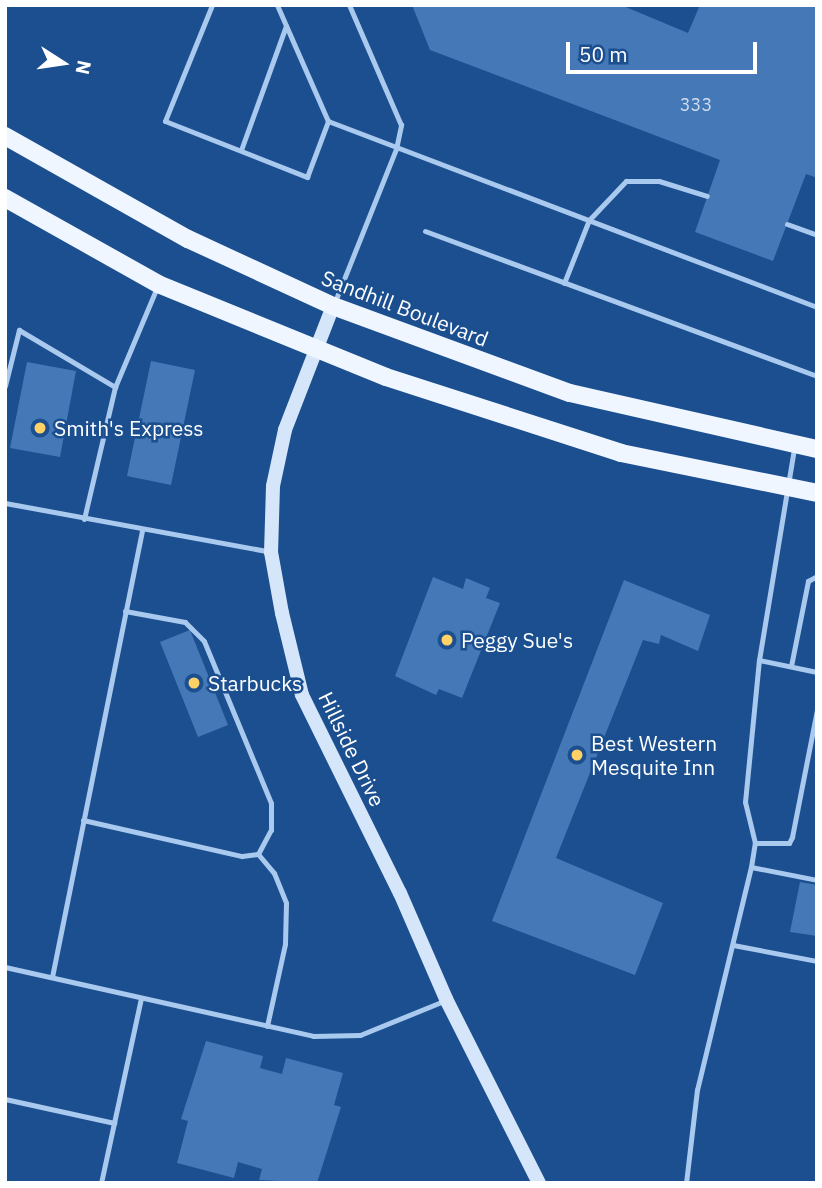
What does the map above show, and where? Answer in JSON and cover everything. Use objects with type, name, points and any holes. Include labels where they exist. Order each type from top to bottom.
[{"type":"main road","name":"Sandhill Boulevard","points":[[5,136],[188,239],[333,306],[570,393],[817,449]]},
{"type":"main road","points":[[5,198],[158,284],[315,350],[594,445],[817,493]]},
{"type":"main road","name":"Hillside Drive","points":[[333,306],[285,430],[273,486],[271,552],[302,695],[400,893],[446,999],[539,1183]]},
{"type":"lane","points":[[212,5],[165,121],[307,177],[328,121]]},
{"type":"lane","points":[[277,5],[328,121],[817,307]]},
{"type":"lane","points":[[333,306],[396,149],[401,125],[349,5]]},
{"type":"lane","points":[[240,150],[286,26]]},
{"type":"lane","points":[[564,283],[589,220],[626,181],[659,181],[707,196]]},
{"type":"lane","points":[[787,224],[817,235]]},
{"type":"lane","points":[[425,231],[817,376]]},
{"type":"lane","points":[[85,519],[115,387],[158,284]]},
{"type":"lane","points":[[5,386],[9,346],[19,330],[115,387]]},
{"type":"lane","points":[[686,1183],[697,1090],[755,843],[745,802],[759,660],[794,445]]},
{"type":"lane","points":[[5,503],[271,552]]},
{"type":"lane","points":[[52,977],[142,529]]},
{"type":"lane","points":[[791,666],[808,581],[817,576]]},
{"type":"lane","points":[[125,611],[185,622],[204,641],[271,803],[271,830],[258,854]]},
{"type":"lane","points":[[759,660],[817,672]]},
{"type":"lane","points":[[755,843],[789,842],[792,837],[817,709]]},
{"type":"lane","points":[[83,820],[242,856],[258,854]]},
{"type":"lane","points":[[258,854],[274,873],[286,903],[285,944],[267,1026]]},
{"type":"lane","points":[[751,867],[817,880]]},
{"type":"lane","points":[[733,945],[817,961]]},
{"type":"lane","points":[[5,967],[313,1036],[360,1035],[446,999]]},
{"type":"lane","points":[[101,1183],[141,998]]},
{"type":"lane","points":[[5,1099],[114,1123]]},
{"type":"building","points":[[412,5],[621,5],[688,33],[700,5],[817,5],[817,178],[806,174],[773,261],[695,232],[720,160],[430,50]]},
{"type":"building","points":[[151,361],[195,370],[171,485],[127,476]]},
{"type":"building","name":"Smith's Express","points":[[27,362],[76,371],[60,457],[10,448]]},
{"type":"building","name":"Peggy Sue's","points":[[433,577],[463,589],[466,578],[490,588],[486,598],[500,603],[462,698],[439,689],[436,695],[395,676]]},
{"type":"building","name":"Best Western Mesquite Inn","points":[[624,580],[710,615],[698,651],[661,635],[659,644],[643,640],[556,858],[663,903],[635,975],[492,921]]},
{"type":"building","name":"Starbucks","points":[[190,630],[228,725],[198,737],[160,642]]},
{"type":"building","points":[[800,882],[817,885],[817,936],[790,932]]},
{"type":"building","points":[[206,1041],[263,1056],[260,1068],[282,1074],[286,1058],[343,1073],[334,1105],[341,1107],[317,1183],[259,1180],[262,1169],[238,1162],[234,1178],[177,1163],[188,1121],[181,1119]]},
{"type":"place","name":"Smith's Express","points":[[40,428]]},
{"type":"place","name":"Peggy Sue's","points":[[447,640]]},
{"type":"place","name":"Starbucks","points":[[194,683]]},
{"type":"place","name":"Best Western Mesquite Inn","points":[[577,755]]}]
